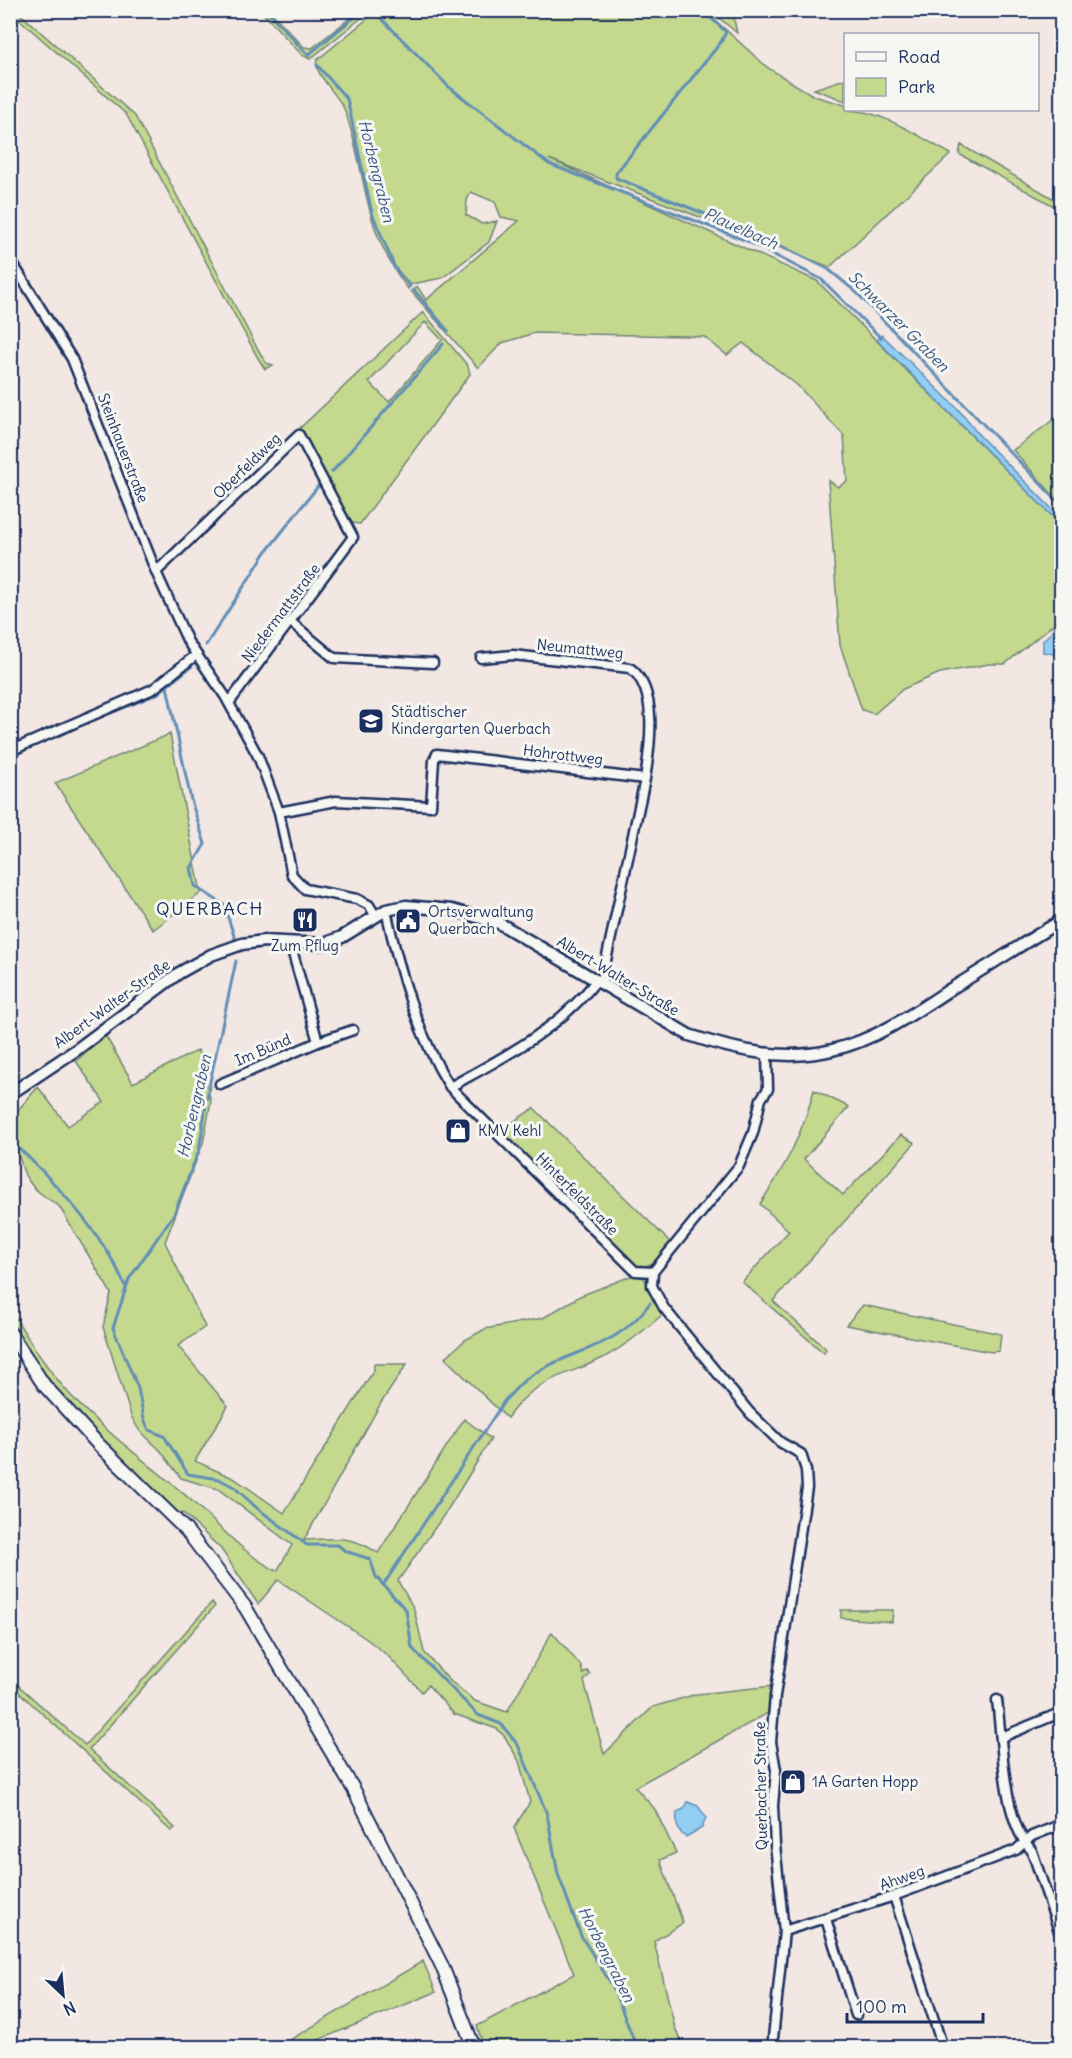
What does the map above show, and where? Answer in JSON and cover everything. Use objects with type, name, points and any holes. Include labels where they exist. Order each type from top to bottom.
[{"type":"main road","points":[[10,1333],[44,1385],[98,1444],[186,1530],[245,1607],[354,1790],[442,1966],[474,2048]]},
{"type":"street","name":"Steinhauerstraße","points":[[10,259],[78,374],[156,572],[196,655],[230,704],[258,756],[279,812],[292,875],[305,889],[357,898],[381,912]]},
{"type":"street","name":"Oberfeldweg","points":[[156,572],[299,435],[353,537]]},
{"type":"street","name":"Niedermattstraße","points":[[230,704],[292,623],[353,537]]},
{"type":"street","points":[[292,623],[334,658],[433,663]]},
{"type":"street","points":[[10,751],[80,718],[153,689],[196,655]]},
{"type":"street","name":"Neumattweg","points":[[481,658],[513,655],[630,668],[640,675],[645,686],[652,737],[645,779]]},
{"type":"street","name":"Hohrottweg","points":[[279,812],[336,801],[431,806],[434,760],[437,754],[645,779]]},
{"type":"street","points":[[450,1087],[528,1042],[560,1020],[599,983],[645,779]]},
{"type":"street","name":"Albert-Walter-Straße","points":[[10,1094],[76,1050],[179,973],[211,955],[242,944],[264,941],[323,944],[342,937],[381,912],[406,906],[452,910],[499,922],[689,1035],[719,1045],[767,1054],[831,1051],[873,1035],[921,1009],[1062,920]]},
{"type":"street","name":"Hinterfeldstraße","points":[[381,912],[411,1001],[438,1068],[450,1087],[635,1271],[653,1272]]},
{"type":"street","points":[[290,944],[318,1042]]},
{"type":"street","name":"Im Bünd","points":[[220,1084],[318,1042],[353,1030]]},
{"type":"street","points":[[653,1272],[739,1166],[753,1133],[761,1099],[768,1089],[767,1054]]},
{"type":"street","name":"Querbacher Straße","points":[[653,1272],[652,1286],[664,1308],[750,1413],[780,1442],[801,1454],[806,1470],[807,1488],[775,1696],[771,1742],[776,1770],[773,1806],[775,1845],[784,1931],[772,2048]]},
{"type":"street","points":[[997,1700],[1012,1813],[1025,1842],[1032,1851],[1062,1940]]},
{"type":"street","points":[[1002,1737],[1062,1712]]},
{"type":"street","name":"Ahweg","points":[[784,1931],[894,1896],[1016,1850],[1032,1836],[1062,1824]]},
{"type":"street","points":[[894,1896],[943,2048]]},
{"type":"street","points":[[825,1919],[856,2015]]},
{"type":"green space","points":[[10,11],[17,11],[135,116],[256,346],[266,363],[273,365],[265,369],[258,358],[126,114]]},
{"type":"green space","points":[[261,11],[270,11],[304,47],[312,48],[359,11],[370,11],[310,59],[302,55]]},
{"type":"green space","points":[[377,11],[705,11],[768,68],[814,96],[844,105],[844,111],[860,111],[887,119],[951,154],[830,267],[549,159],[817,281],[1061,525],[1061,618],[1005,664],[989,664],[940,673],[903,689],[874,714],[862,710],[840,645],[828,480],[838,487],[847,481],[844,436],[797,385],[743,343],[727,355],[704,337],[535,333],[502,343],[478,368],[411,291],[417,286],[426,300],[519,221],[501,217],[495,202],[471,192],[467,200],[466,215],[482,224],[497,221],[489,242],[442,278],[412,284],[408,289],[392,266],[381,244],[373,223],[345,111],[322,78],[317,60]]},
{"type":"green space","points":[[711,11],[732,11],[737,33]]},
{"type":"green space","points":[[844,79],[844,101],[814,89]]},
{"type":"green space","points":[[961,145],[1061,203],[1061,210],[959,154]]},
{"type":"green space","points":[[423,312],[468,366],[470,374],[360,524],[352,523],[299,429]],"holes":[[[425,322],[442,340],[389,402],[369,382]]]},
{"type":"green space","points":[[1061,414],[1061,504],[1013,450]]},
{"type":"green space","points":[[170,734],[201,893],[153,930],[55,783]]},
{"type":"green space","points":[[105,1035],[133,1083],[198,1050],[211,1102],[203,1143],[165,1242],[205,1327],[178,1346],[228,1406],[195,1461],[235,1479],[284,1513],[374,1370],[374,1364],[407,1364],[381,1403],[304,1540],[350,1540],[378,1553],[464,1419],[491,1439],[448,1509],[398,1581],[414,1609],[424,1652],[449,1680],[475,1701],[507,1712],[552,1632],[581,1666],[583,1674],[587,1671],[590,1674],[584,1681],[604,1754],[653,1707],[697,1694],[773,1686],[768,1713],[635,1787],[654,1808],[676,1853],[660,1860],[683,1923],[654,1941],[675,2028],[684,2046],[484,2047],[477,2026],[574,1974],[514,1828],[530,1802],[519,1761],[505,1737],[497,1729],[454,1714],[428,1685],[422,1692],[387,1655],[368,1640],[278,1580],[258,1604],[221,1549],[183,1513],[178,1516],[107,1447],[53,1388],[31,1359],[16,1332],[10,1309],[49,1369],[67,1392],[119,1441],[192,1501],[243,1548],[277,1571],[292,1545],[218,1489],[181,1478],[160,1450],[139,1430],[131,1416],[103,1327],[111,1293],[59,1206],[31,1184],[11,1145],[11,1118],[38,1087],[68,1126],[104,1102],[76,1061]]},
{"type":"green space","points":[[814,1090],[849,1107],[804,1159],[843,1195],[901,1135],[915,1143],[773,1301],[826,1349],[824,1353],[742,1282],[789,1231],[760,1204],[792,1149],[804,1122]]},
{"type":"green space","points":[[534,1108],[672,1244],[655,1261],[645,1266],[633,1265],[498,1132]]},
{"type":"green space","points":[[631,1276],[642,1276],[663,1314],[634,1338],[603,1358],[539,1386],[518,1404],[507,1418],[445,1358],[465,1340],[485,1329],[543,1318],[580,1296]]},
{"type":"green space","points":[[863,1305],[1001,1334],[999,1351],[991,1352],[846,1325]]},
{"type":"green space","points":[[212,1602],[215,1606],[89,1749],[175,1828],[171,1831],[11,1685],[11,1679],[85,1745]]},
{"type":"green space","points":[[841,1610],[893,1610],[892,1622],[841,1618]]},
{"type":"green space","points":[[423,1961],[436,1992],[301,2047],[278,2047]]},
{"type":"water","points":[[882,335],[958,409],[978,434],[1061,518],[1061,525],[877,340]]},
{"type":"water","points":[[1061,624],[1061,655],[1043,652],[1043,640]]},
{"type":"water","points":[[688,1802],[698,1806],[706,1817],[702,1828],[686,1837],[678,1829],[677,1812],[684,1809]]},
{"type":"waterway","points":[[266,10],[308,55],[363,10]]},
{"type":"waterway","name":"Plauelbach","points":[[373,10],[449,87],[549,164],[747,241],[821,279],[881,338]]},
{"type":"waterway","name":"Schwarzer Graben","points":[[702,10],[726,32],[721,42],[616,173],[616,178],[767,239],[828,269],[856,292],[1062,506]]},
{"type":"waterway","name":"Horbengraben","points":[[317,65],[347,99],[372,213],[395,268],[410,286]]},
{"type":"waterway","name":"Horbengraben","points":[[414,290],[448,331]]},
{"type":"waterway","name":"Horbengraben","points":[[332,472],[443,344]]},
{"type":"waterway","name":"Horbengraben","points":[[206,645],[266,552],[319,485]]},
{"type":"waterway","name":"Horbengraben","points":[[192,666],[167,686],[191,800],[205,844],[191,868],[195,886],[224,905],[235,939]]},
{"type":"waterway","points":[[81,725],[157,694],[167,686]]},
{"type":"waterway","points":[[32,746],[45,740]]},
{"type":"waterway","points":[[10,758],[23,751]]},
{"type":"waterway","name":"Horbengraben","points":[[236,961],[209,1086],[199,1150],[174,1214],[129,1279],[113,1328],[138,1388],[144,1419],[149,1430],[164,1436],[188,1474],[219,1479],[234,1487],[258,1509],[307,1545],[338,1545],[345,1551],[370,1559],[376,1577],[406,1610],[412,1648],[478,1715],[501,1724],[518,1745],[547,1814],[558,1874],[581,1936],[612,1985],[637,2048]]},
{"type":"waterway","points":[[10,1140],[59,1189],[91,1228],[105,1248],[125,1286]]},
{"type":"waterway","points":[[384,1584],[505,1400],[525,1380],[541,1370],[622,1331],[650,1303]]},
{"type":"place","name":"Städtischer Kindergarten Querbach","points":[[371,721]]},
{"type":"place","name":"Zum Pflug","points":[[305,920]]},
{"type":"place","name":"Ortsverwaltung Querbach","points":[[408,921]]},
{"type":"place","name":"KMV Kehl","points":[[458,1131]]},
{"type":"place","name":"1A Garten Hopp","points":[[793,1782]]},
{"type":"district","name":"QUERBACH","points":[[210,909]]}]
